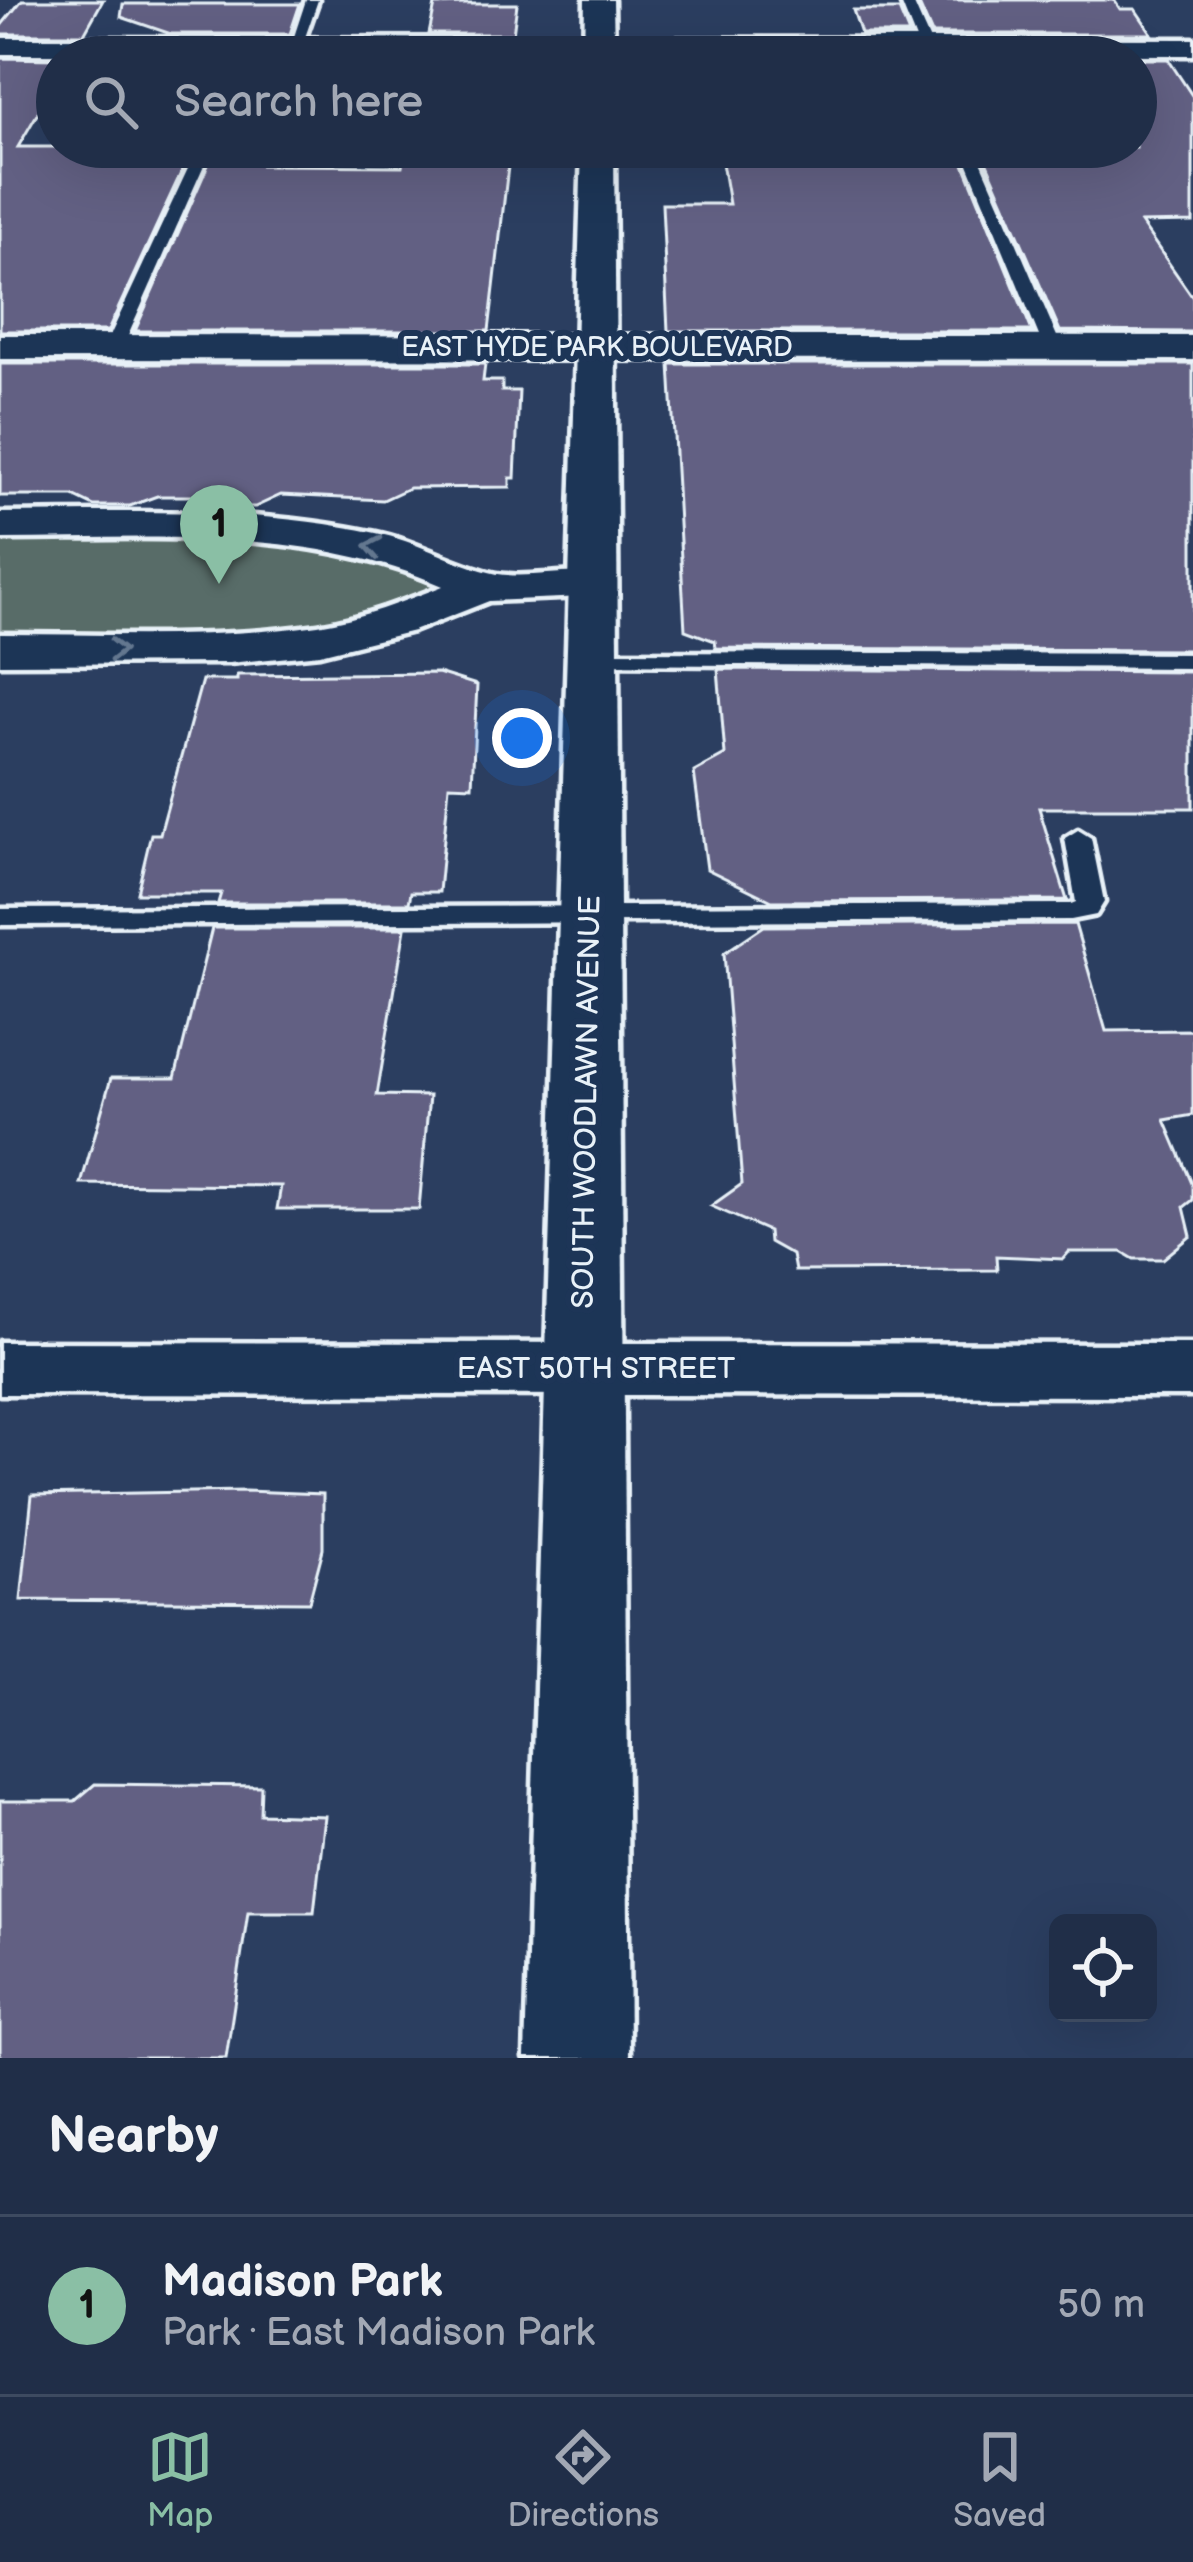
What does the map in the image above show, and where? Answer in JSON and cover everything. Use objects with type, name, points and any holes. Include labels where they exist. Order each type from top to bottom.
[{"type":"street","points":[[599,0],[599,36]]},
{"type":"street","points":[[0,46],[36,47]]},
{"type":"street","points":[[1157,48],[1193,47]]},
{"type":"street","name":"SOUTH WOODLAWN AVENUE","points":[[577,2058],[598,168]]},
{"type":"street","name":"EAST HYDE PARK BOULEVARD","points":[[0,347],[1193,348]]},
{"type":"street","points":[[0,526],[207,530],[322,539],[423,560],[483,586]]},
{"type":"street","points":[[0,649],[229,648],[320,639],[396,621],[483,586],[591,586]]},
{"type":"street","name":"EAST 50TH STREET","points":[[0,1368],[1193,1370]]},
{"type":"lane","points":[[299,36],[312,0]]},
{"type":"lane","points":[[906,0],[921,36]]},
{"type":"lane","points":[[114,347],[195,168]]},
{"type":"lane","points":[[977,168],[1053,348]]},
{"type":"lane","points":[[593,659],[1193,661]]},
{"type":"lane","points":[[0,917],[1071,912],[1086,909],[1090,902],[1078,838]]},
{"type":"green space","points":[[0,537],[299,545],[362,555],[435,579],[442,589],[436,595],[328,624],[220,636],[0,633]]},
{"type":"building","points":[[22,0],[103,0],[84,34],[0,34],[0,27]]},
{"type":"building","points":[[917,0],[1114,0],[1120,9],[1135,9],[1152,34],[932,34]]},
{"type":"building","points":[[123,4],[300,4],[290,34],[171,34],[121,17]]},
{"type":"building","points":[[517,4],[513,34],[429,34],[435,5]]},
{"type":"building","points":[[853,10],[899,10],[909,34],[861,34]]},
{"type":"building","points":[[0,58],[36,59],[36,116],[18,147],[36,147],[36,168],[183,168],[108,331],[0,331]]},
{"type":"building","points":[[1157,59],[1168,59],[1193,97],[1193,222],[1141,223],[1193,298],[1193,332],[1060,331],[989,168],[1157,168]]},
{"type":"building","points":[[207,168],[508,168],[489,331],[135,331]]},
{"type":"building","points":[[723,168],[966,168],[1032,331],[668,331],[662,204],[729,204]]},
{"type":"building","points":[[0,364],[485,364],[483,381],[502,381],[502,391],[519,391],[515,478],[510,478],[510,487],[409,488],[383,500],[281,495],[255,507],[224,507],[199,496],[157,496],[130,506],[94,506],[73,496],[0,496]]},
{"type":"building","points":[[670,364],[1193,364],[1193,650],[716,648],[715,641],[685,630]]},
{"type":"building","points":[[718,669],[1193,672],[1193,808],[1039,808],[1067,900],[772,901],[707,869],[694,772],[725,755]]},
{"type":"building","points":[[438,673],[477,685],[472,786],[449,785],[439,892],[411,892],[409,903],[218,903],[221,893],[137,893],[151,834],[160,834],[202,680],[237,680],[237,675]]},
{"type":"building","points":[[1075,924],[1106,1031],[1193,1030],[1193,1115],[1165,1120],[1193,1186],[1193,1200],[1184,1207],[1191,1236],[1163,1259],[1134,1259],[1122,1252],[1069,1252],[1063,1259],[996,1256],[997,1270],[795,1271],[792,1255],[769,1242],[768,1231],[711,1206],[742,1184],[724,953],[764,926]]},
{"type":"building","points":[[212,928],[405,928],[377,1095],[429,1096],[419,1209],[277,1209],[281,1186],[81,1184],[111,1078],[175,1078]]},
{"type":"building","points":[[323,1494],[323,1549],[309,1602],[21,1600],[32,1495]]},
{"type":"building","points":[[95,1784],[261,1786],[260,1814],[325,1816],[314,1912],[248,1912],[226,2058],[0,2058],[0,1801],[75,1801]]},
{"type":"place","name":"Madison Park","points":[[219,584]]}]
